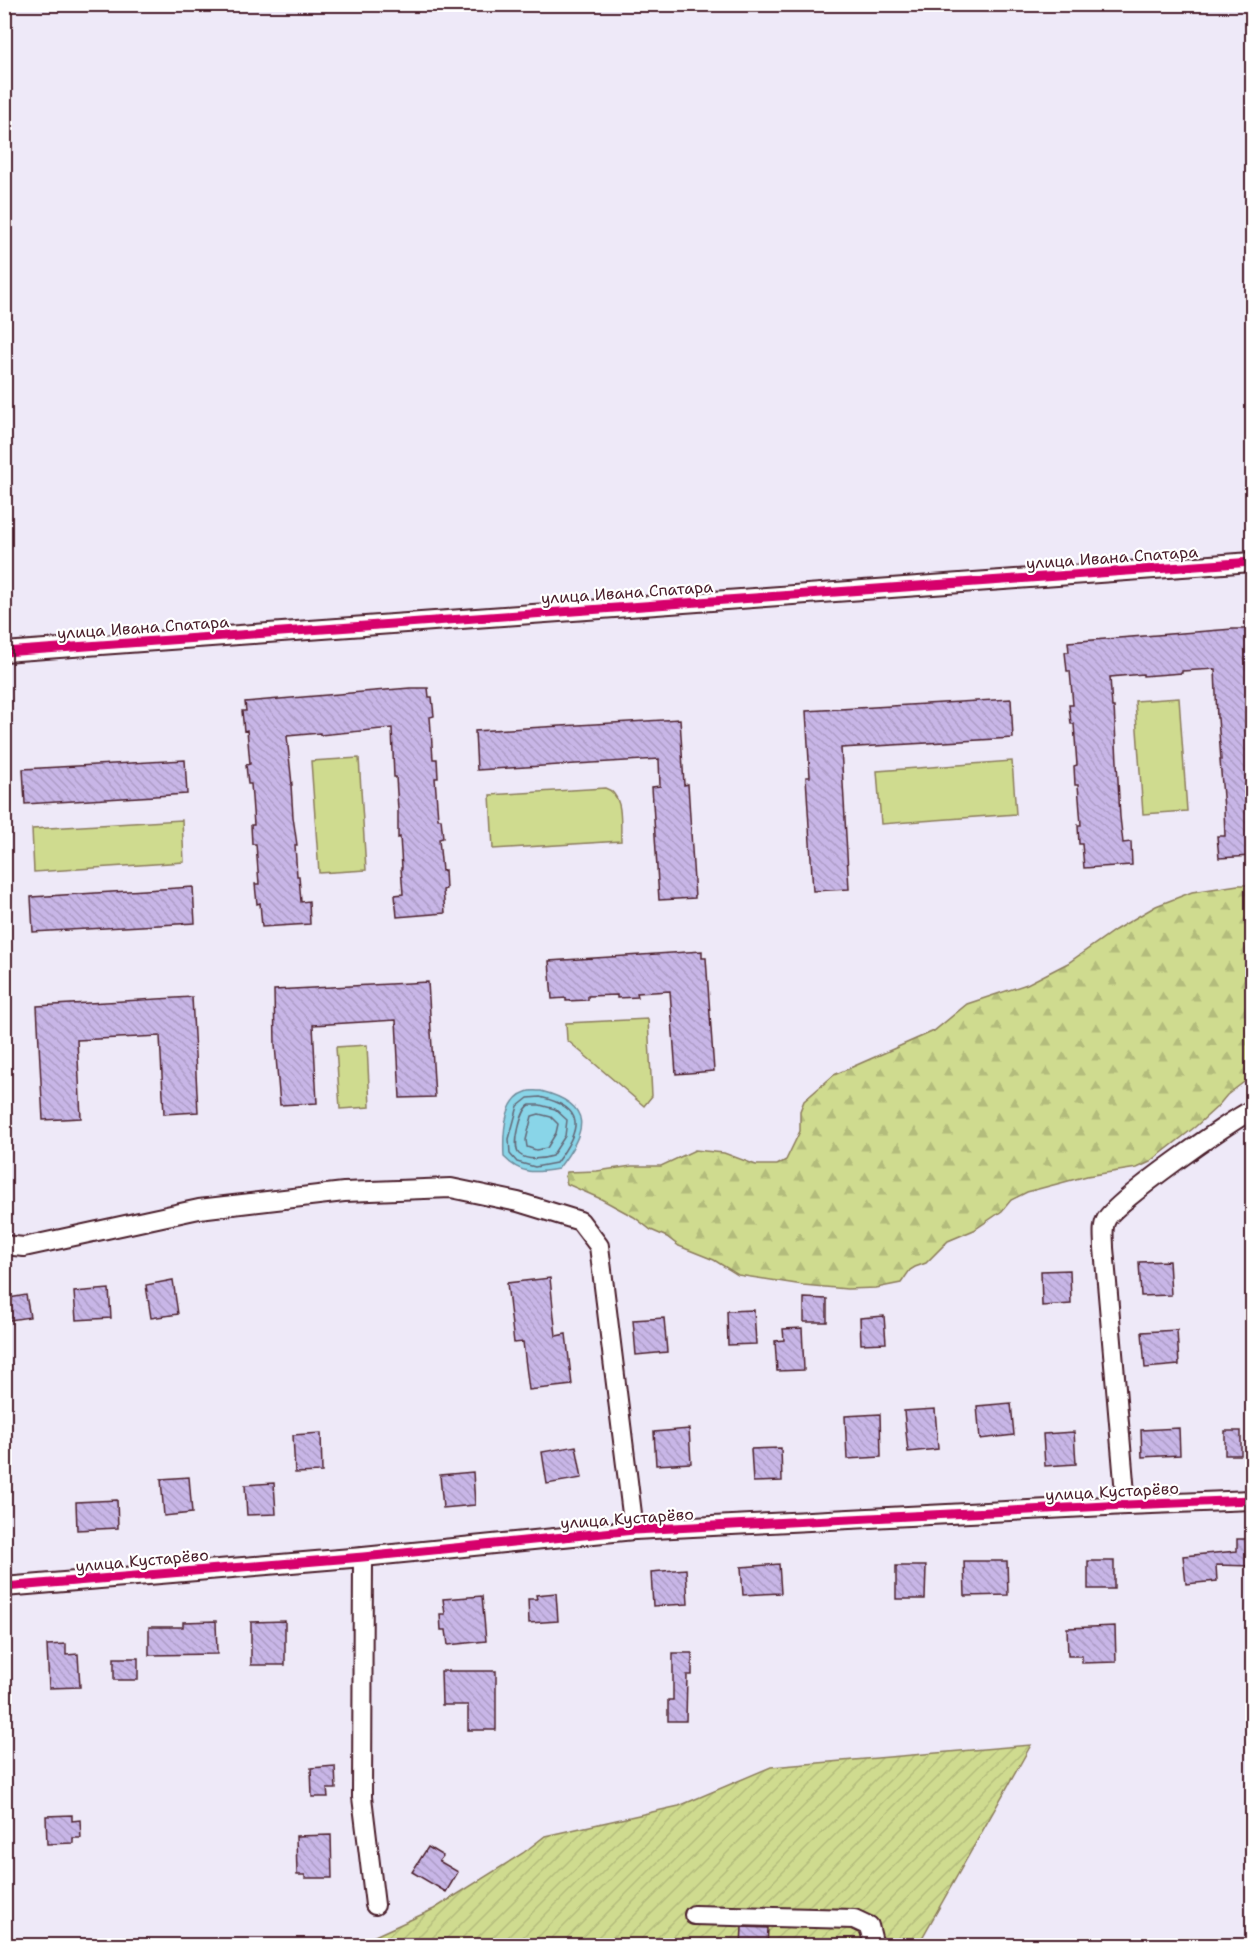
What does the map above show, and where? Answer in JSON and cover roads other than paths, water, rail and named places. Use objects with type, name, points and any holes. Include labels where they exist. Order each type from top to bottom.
[{"type":"street","name":"улица Ивана Спатара","points":[[4,652],[1252,562]]},
{"type":"street","points":[[1126,1504],[1104,1248],[1105,1221],[1114,1208],[1151,1179],[1252,1110]]},
{"type":"street","points":[[4,1245],[24,1247],[199,1209],[344,1192],[452,1188],[518,1202],[580,1221],[599,1246],[634,1530]]},
{"type":"street","name":"улица Кустарёво","points":[[4,1587],[363,1557],[634,1530],[1126,1504],[1252,1500]]},
{"type":"street","points":[[363,1557],[362,1797],[375,1905]]},
{"type":"street","points":[[694,1916],[854,1919],[869,1926],[874,1946]]},
{"type":"water","points":[[528,1091],[541,1091],[571,1104],[578,1112],[581,1121],[580,1132],[568,1156],[558,1169],[522,1170],[504,1157],[506,1120],[518,1096]]}]
